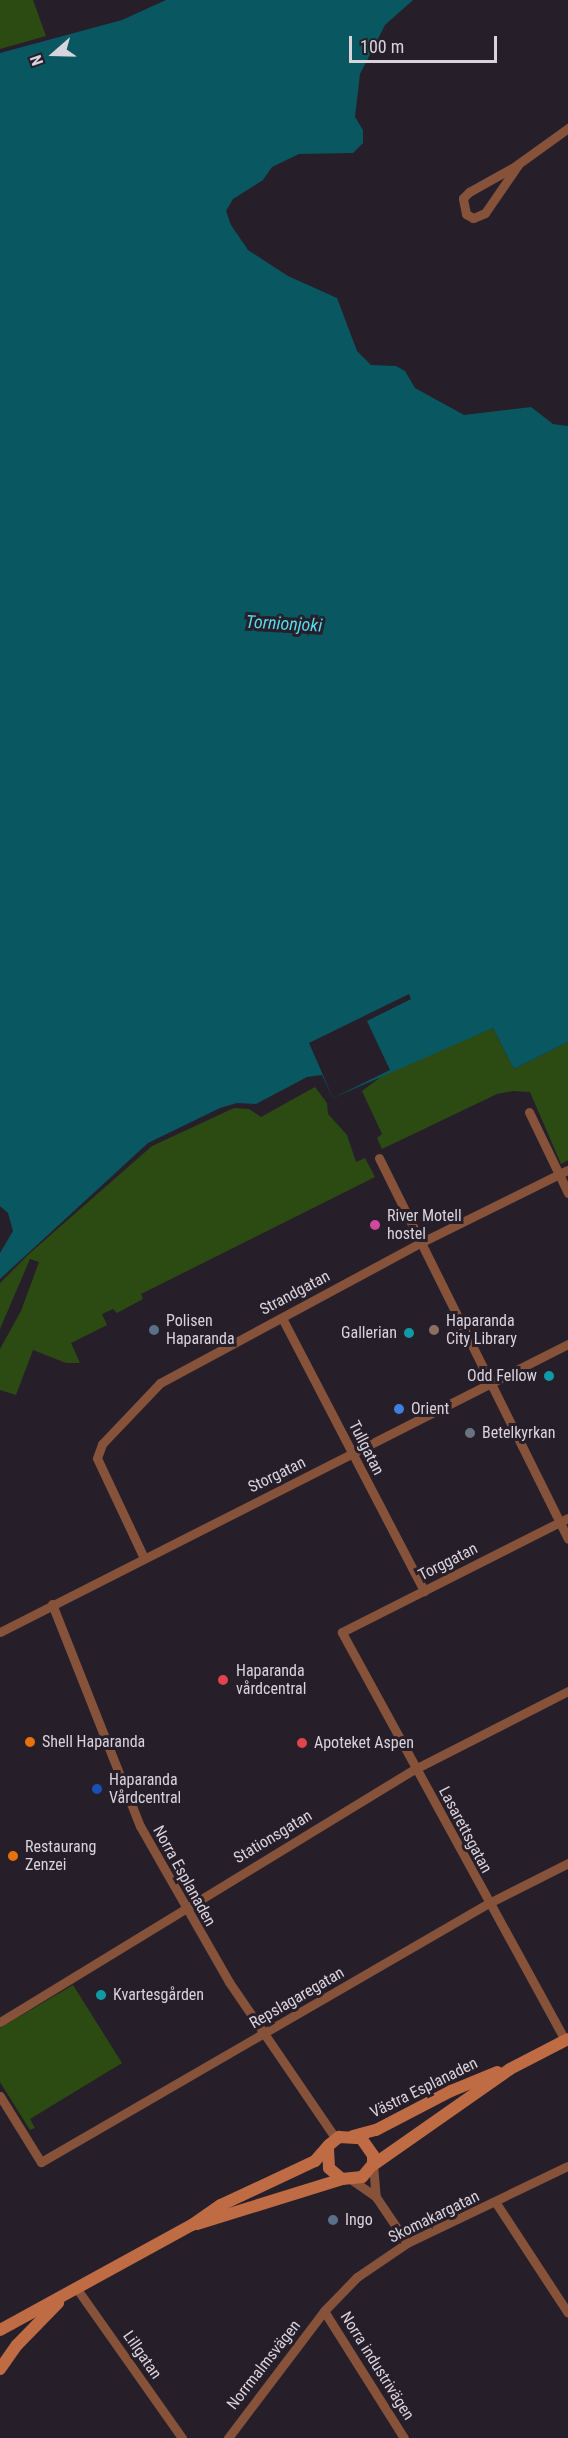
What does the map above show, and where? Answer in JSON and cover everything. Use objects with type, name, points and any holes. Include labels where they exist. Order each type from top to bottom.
[{"type":"street","points":[[518,165],[485,213],[473,218],[466,214],[463,198],[469,192],[518,165],[568,128]]},
{"type":"street","points":[[529,1112],[563,1172],[568,1193]]},
{"type":"street","points":[[379,1158],[492,1384],[564,1520],[568,1539]]},
{"type":"street","name":"Strandgatan","points":[[144,1558],[100,1468],[99,1448],[160,1383],[420,1243],[563,1172]]},
{"type":"street","name":"Tullgatan","points":[[282,1318],[424,1591]]},
{"type":"street","name":"Storgatan","points":[[0,1632],[568,1344]]},
{"type":"street","name":"Torggatan","points":[[342,1632],[564,1520]]},
{"type":"street","name":"Norra Esplanaden","points":[[52,1604],[123,1790],[184,1908],[332,2143]]},
{"type":"street","name":"Lasarettsgatan","points":[[342,1632],[487,1904],[566,2039]]},
{"type":"street","name":"Stationsgatan","points":[[0,2022],[415,1769],[568,1691]]},
{"type":"street","name":"Repslagaregatan","points":[[0,2096],[41,2162],[487,1904],[568,1863]]},
{"type":"street","name":"Västra Esplanaden","points":[[373,2164],[382,2154],[510,2069],[566,2039]]},
{"type":"street","name":"Västra Esplanaden","points":[[353,2136],[376,2130],[450,2091],[510,2069]]},
{"type":"street","points":[[0,2330],[63,2298],[192,2225],[221,2205],[315,2161],[332,2143],[353,2136],[369,2147],[376,2197]]},
{"type":"street","points":[[332,2143],[329,2168],[376,2197],[407,2243]]},
{"type":"street","points":[[192,2225],[362,2177],[373,2164]]},
{"type":"street","name":"Skomakargatan","points":[[324,2311],[357,2277],[407,2243],[496,2203],[568,2166]]},
{"type":"street","points":[[496,2203],[568,2313]]},
{"type":"street","name":"Lillgatan","points":[[77,2289],[182,2438]]},
{"type":"street","points":[[0,2369],[17,2345],[63,2298]]},
{"type":"street","name":"Norrmalmsvägen","points":[[228,2438],[324,2311]]},
{"type":"street","name":"Norra industrivägen","points":[[324,2311],[404,2438]]},
{"type":"green space","points":[[0,0],[33,0],[46,36],[0,49]]},
{"type":"green space","points":[[493,1028],[514,1069],[568,1042],[568,1160],[561,1164],[530,1092],[513,1091],[497,1094],[382,1149],[377,1138],[382,1134],[362,1091],[390,1070]]},
{"type":"green space","points":[[315,1087],[327,1103],[328,1114],[347,1135],[356,1162],[365,1158],[375,1177],[141,1294],[143,1299],[117,1313],[113,1309],[102,1314],[107,1325],[71,1343],[80,1363],[66,1363],[33,1350],[16,1395],[0,1390],[0,1349],[21,1311],[39,1262],[30,1259],[0,1329],[0,1283],[30,1253],[152,1146],[234,1108],[249,1109],[261,1117]]},
{"type":"green space","points":[[73,1985],[122,2063],[30,2119],[35,2128],[30,2130],[0,2082],[0,2028]]},
{"type":"water","name":"Tornionjoki","points":[[166,0],[413,0],[385,25],[360,74],[355,117],[363,130],[363,143],[353,153],[299,154],[272,167],[263,180],[233,199],[226,211],[231,225],[248,250],[288,276],[337,298],[357,351],[371,365],[396,366],[405,371],[415,388],[464,415],[531,407],[553,424],[568,426],[568,1042],[514,1069],[493,1028],[333,1098],[322,1075],[307,1077],[256,1104],[237,1103],[220,1108],[148,1143],[0,1279],[0,1253],[13,1231],[8,1213],[0,1206],[0,53],[122,20]]},
{"type":"pier","points":[[409,994],[411,999],[367,1021],[390,1070],[333,1098],[309,1043]]},
{"type":"place","name":"River Motell hostel","points":[[375,1225]]},
{"type":"place","name":"Polisen Haparanda","points":[[154,1330]]},
{"type":"place","name":"Haparanda City Library","points":[[434,1330]]},
{"type":"place","name":"Gallerian","points":[[409,1333]]},
{"type":"place","name":"Odd Fellow","points":[[549,1376]]},
{"type":"place","name":"Orient","points":[[399,1409]]},
{"type":"place","name":"Betelkyrkan","points":[[470,1433]]},
{"type":"place","name":"Haparanda vårdcentral","points":[[223,1680]]},
{"type":"place","name":"Shell Haparanda","points":[[30,1742]]},
{"type":"place","name":"Apoteket Aspen","points":[[302,1743]]},
{"type":"place","name":"Haparanda Vårdcentral","points":[[97,1789]]},
{"type":"place","name":"Restaurang Zenzei","points":[[13,1856]]},
{"type":"place","name":"Kvartesgården","points":[[101,1995]]},
{"type":"place","name":"Ingo","points":[[333,2220]]}]
